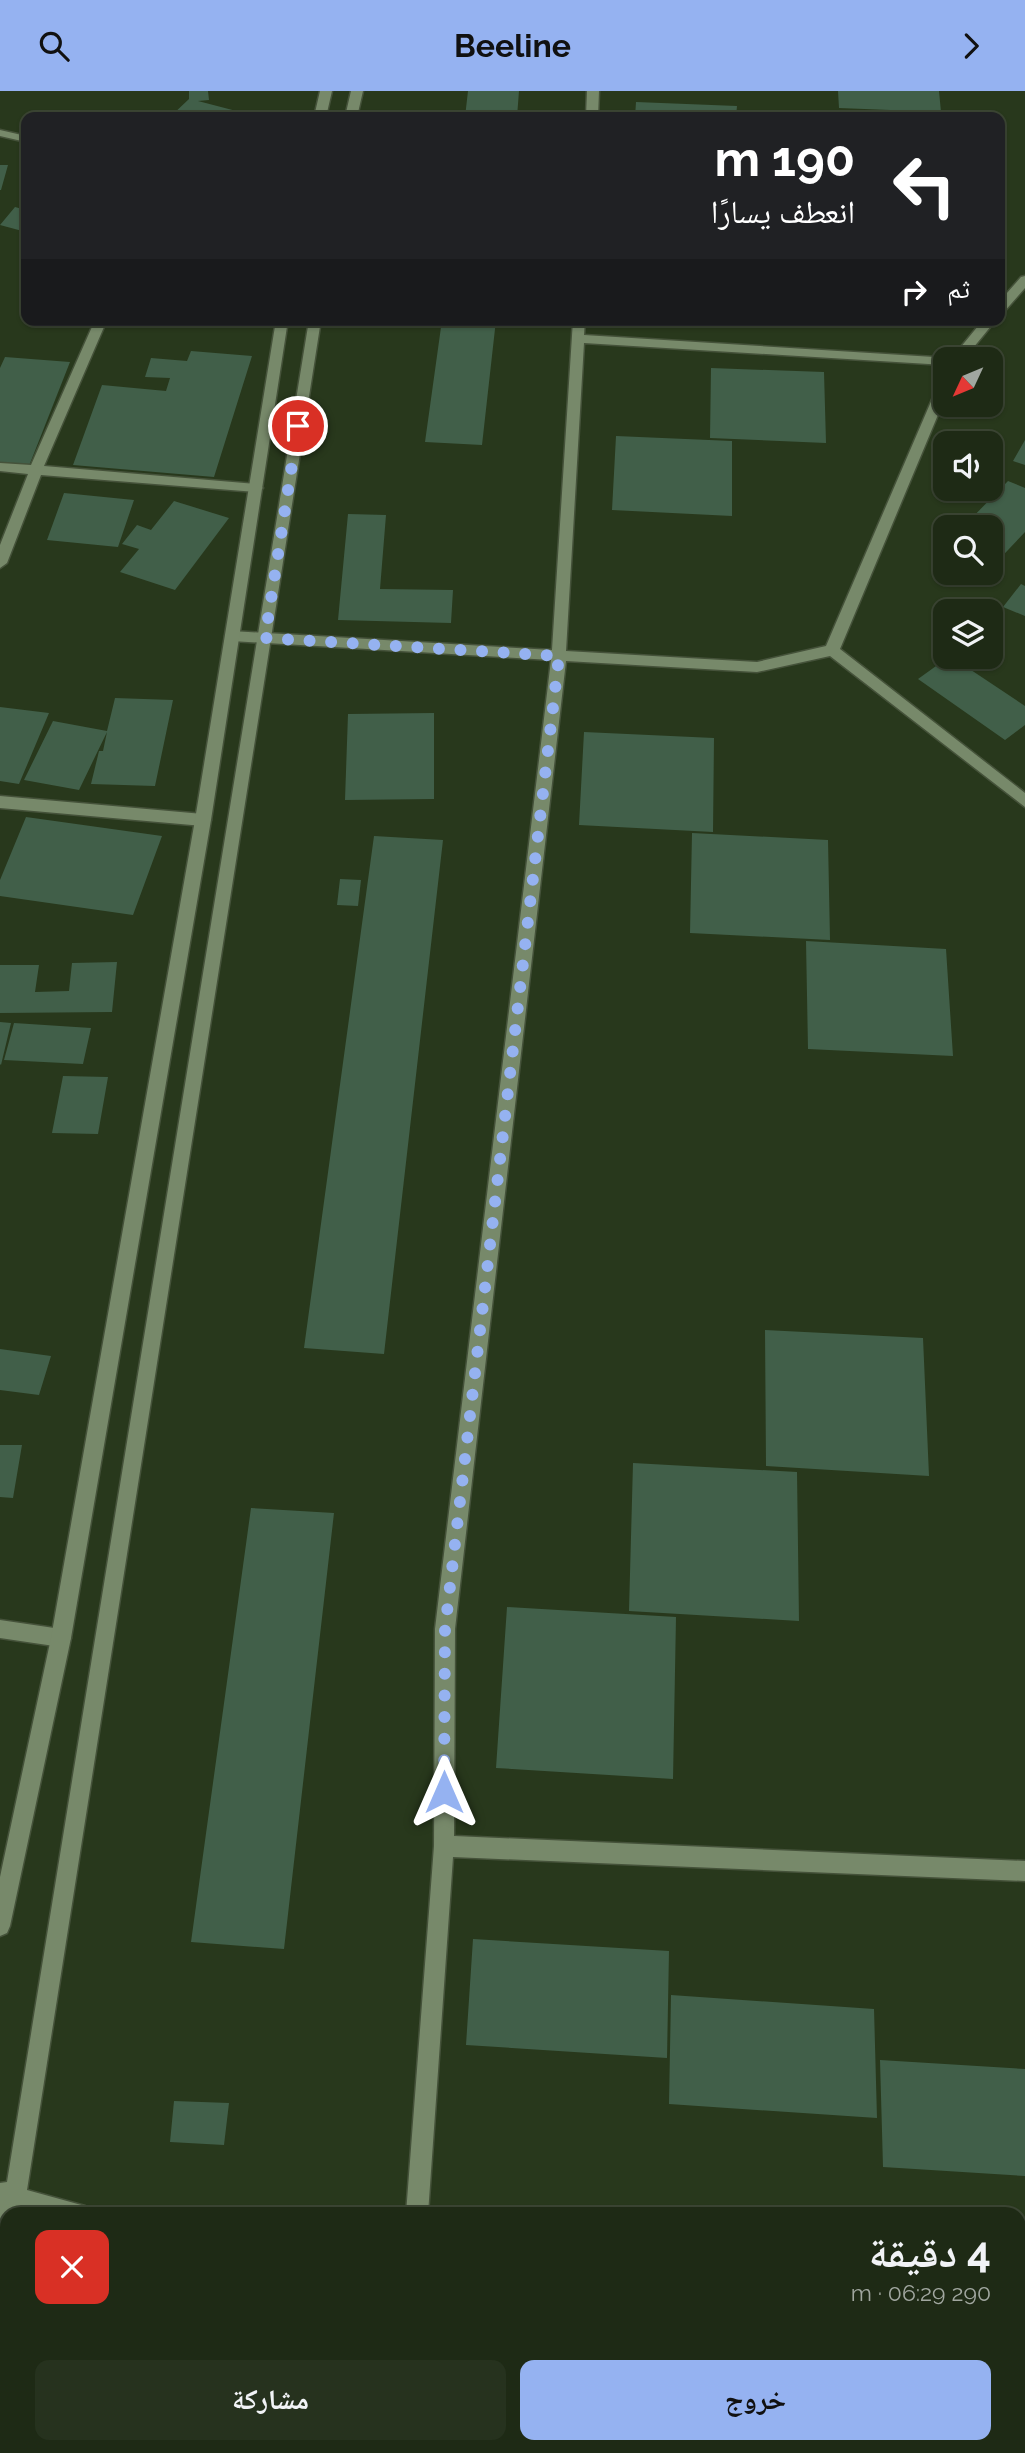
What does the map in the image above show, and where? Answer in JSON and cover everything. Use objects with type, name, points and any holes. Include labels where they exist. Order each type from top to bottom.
[{"type":"street","points":[[321,112],[326,91]]},
{"type":"street","points":[[352,112],[357,91]]},
{"type":"street","points":[[592,112],[593,91]]},
{"type":"street","points":[[0,133],[21,138]]},
{"type":"street","points":[[1005,303],[1025,280]]},
{"type":"street","points":[[0,563],[36,470],[98,326]]},
{"type":"street","points":[[0,1926],[61,1638],[203,820],[281,326]]},
{"type":"street","points":[[6,2194],[18,2184],[314,326]]},
{"type":"street","points":[[418,2207],[444,1846],[445,1629],[559,656],[579,326]]},
{"type":"street","points":[[967,347],[985,326]]},
{"type":"street","points":[[578,339],[933,360]]},
{"type":"street","points":[[832,650],[933,411]]},
{"type":"street","points":[[0,467],[256,488]]},
{"type":"street","points":[[232,636],[757,667],[832,650]]},
{"type":"street","points":[[832,650],[1025,801]]},
{"type":"street","points":[[0,802],[203,820]]},
{"type":"street","points":[[0,1629],[61,1638]]},
{"type":"street","points":[[444,1846],[1025,1871]]},
{"type":"street","points":[[6,2194],[43,2207]]},
{"type":"building","points":[[189,91],[208,91],[209,100],[198,101],[240,112],[175,112],[189,99]]},
{"type":"building","points":[[468,91],[519,91],[517,112],[466,112]]},
{"type":"building","points":[[838,91],[939,91],[941,112],[839,108]]},
{"type":"building","points":[[636,102],[737,106],[736,112],[635,112]]},
{"type":"building","points":[[0,165],[8,165],[1,190],[0,190]]},
{"type":"building","points":[[15,207],[21,209],[21,231],[0,225]]},
{"type":"building","points":[[441,326],[495,326],[482,445],[425,442]]},
{"type":"building","points":[[191,351],[252,356],[214,477],[73,465],[102,385],[166,391],[170,378],[145,377],[151,358],[187,361]]},
{"type":"building","points":[[5,357],[70,362],[29,466],[0,463],[0,368]]},
{"type":"building","points":[[711,368],[824,372],[826,443],[710,438]]},
{"type":"building","points":[[616,436],[732,441],[732,516],[612,510]]},
{"type":"building","points":[[1025,440],[1025,465],[1013,461]]},
{"type":"building","points":[[1008,481],[1025,488],[1025,532],[1003,555],[1003,515],[975,515],[988,501],[1003,501],[1003,486]]},
{"type":"building","points":[[64,493],[134,500],[118,547],[47,540]]},
{"type":"building","points":[[174,501],[229,518],[175,590],[120,572],[139,549],[122,544],[137,525],[151,530]]},
{"type":"building","points":[[348,514],[386,515],[380,589],[453,590],[451,623],[338,620]]},
{"type":"building","points":[[1021,584],[1025,586],[1025,616],[1003,607]]},
{"type":"building","points":[[933,668],[970,669],[1025,706],[1025,725],[1005,740],[918,679]]},
{"type":"building","points":[[115,698],[173,700],[155,786],[91,784],[107,732],[79,790],[24,780],[53,721],[107,731]]},
{"type":"building","points":[[0,707],[49,713],[19,784],[0,781]]},
{"type":"building","points":[[434,713],[434,799],[345,800],[348,714]]},
{"type":"building","points":[[584,732],[714,738],[713,832],[579,825]]},
{"type":"building","points":[[26,817],[162,836],[133,915],[0,896],[0,880]]},
{"type":"building","points":[[692,833],[828,840],[830,940],[690,933]]},
{"type":"building","points":[[374,836],[443,840],[384,1354],[304,1348]]},
{"type":"building","points":[[340,879],[361,880],[358,906],[337,905]]},
{"type":"building","points":[[806,941],[946,949],[953,1056],[808,1049]]},
{"type":"building","points":[[117,962],[112,1012],[0,1013],[0,965],[39,965],[35,992],[69,991],[72,963]]},
{"type":"building","points":[[0,1022],[11,1023],[1,1065],[0,1064]]},
{"type":"building","points":[[14,1023],[91,1028],[83,1064],[4,1060]]},
{"type":"building","points":[[63,1076],[108,1077],[98,1134],[52,1133]]},
{"type":"building","points":[[765,1330],[923,1338],[929,1476],[766,1466]]},
{"type":"building","points":[[0,1349],[51,1356],[39,1395],[0,1390]]},
{"type":"building","points":[[0,1445],[22,1445],[13,1498],[0,1497]]},
{"type":"building","points":[[633,1463],[797,1472],[799,1621],[629,1611]]},
{"type":"building","points":[[251,1508],[334,1513],[284,1949],[191,1942]]},
{"type":"building","points":[[507,1607],[676,1617],[673,1779],[496,1768]]},
{"type":"building","points":[[473,1939],[669,1951],[667,2058],[466,2045]]},
{"type":"building","points":[[671,1995],[874,2009],[877,2118],[669,2104]]},
{"type":"building","points":[[880,2060],[1025,2069],[1025,2176],[883,2167]]},
{"type":"building","points":[[174,2101],[229,2103],[224,2145],[170,2142]]},
{"type":"route","points":[[298,426],[265,638],[559,656],[445,1629],[444,1792]]}]
